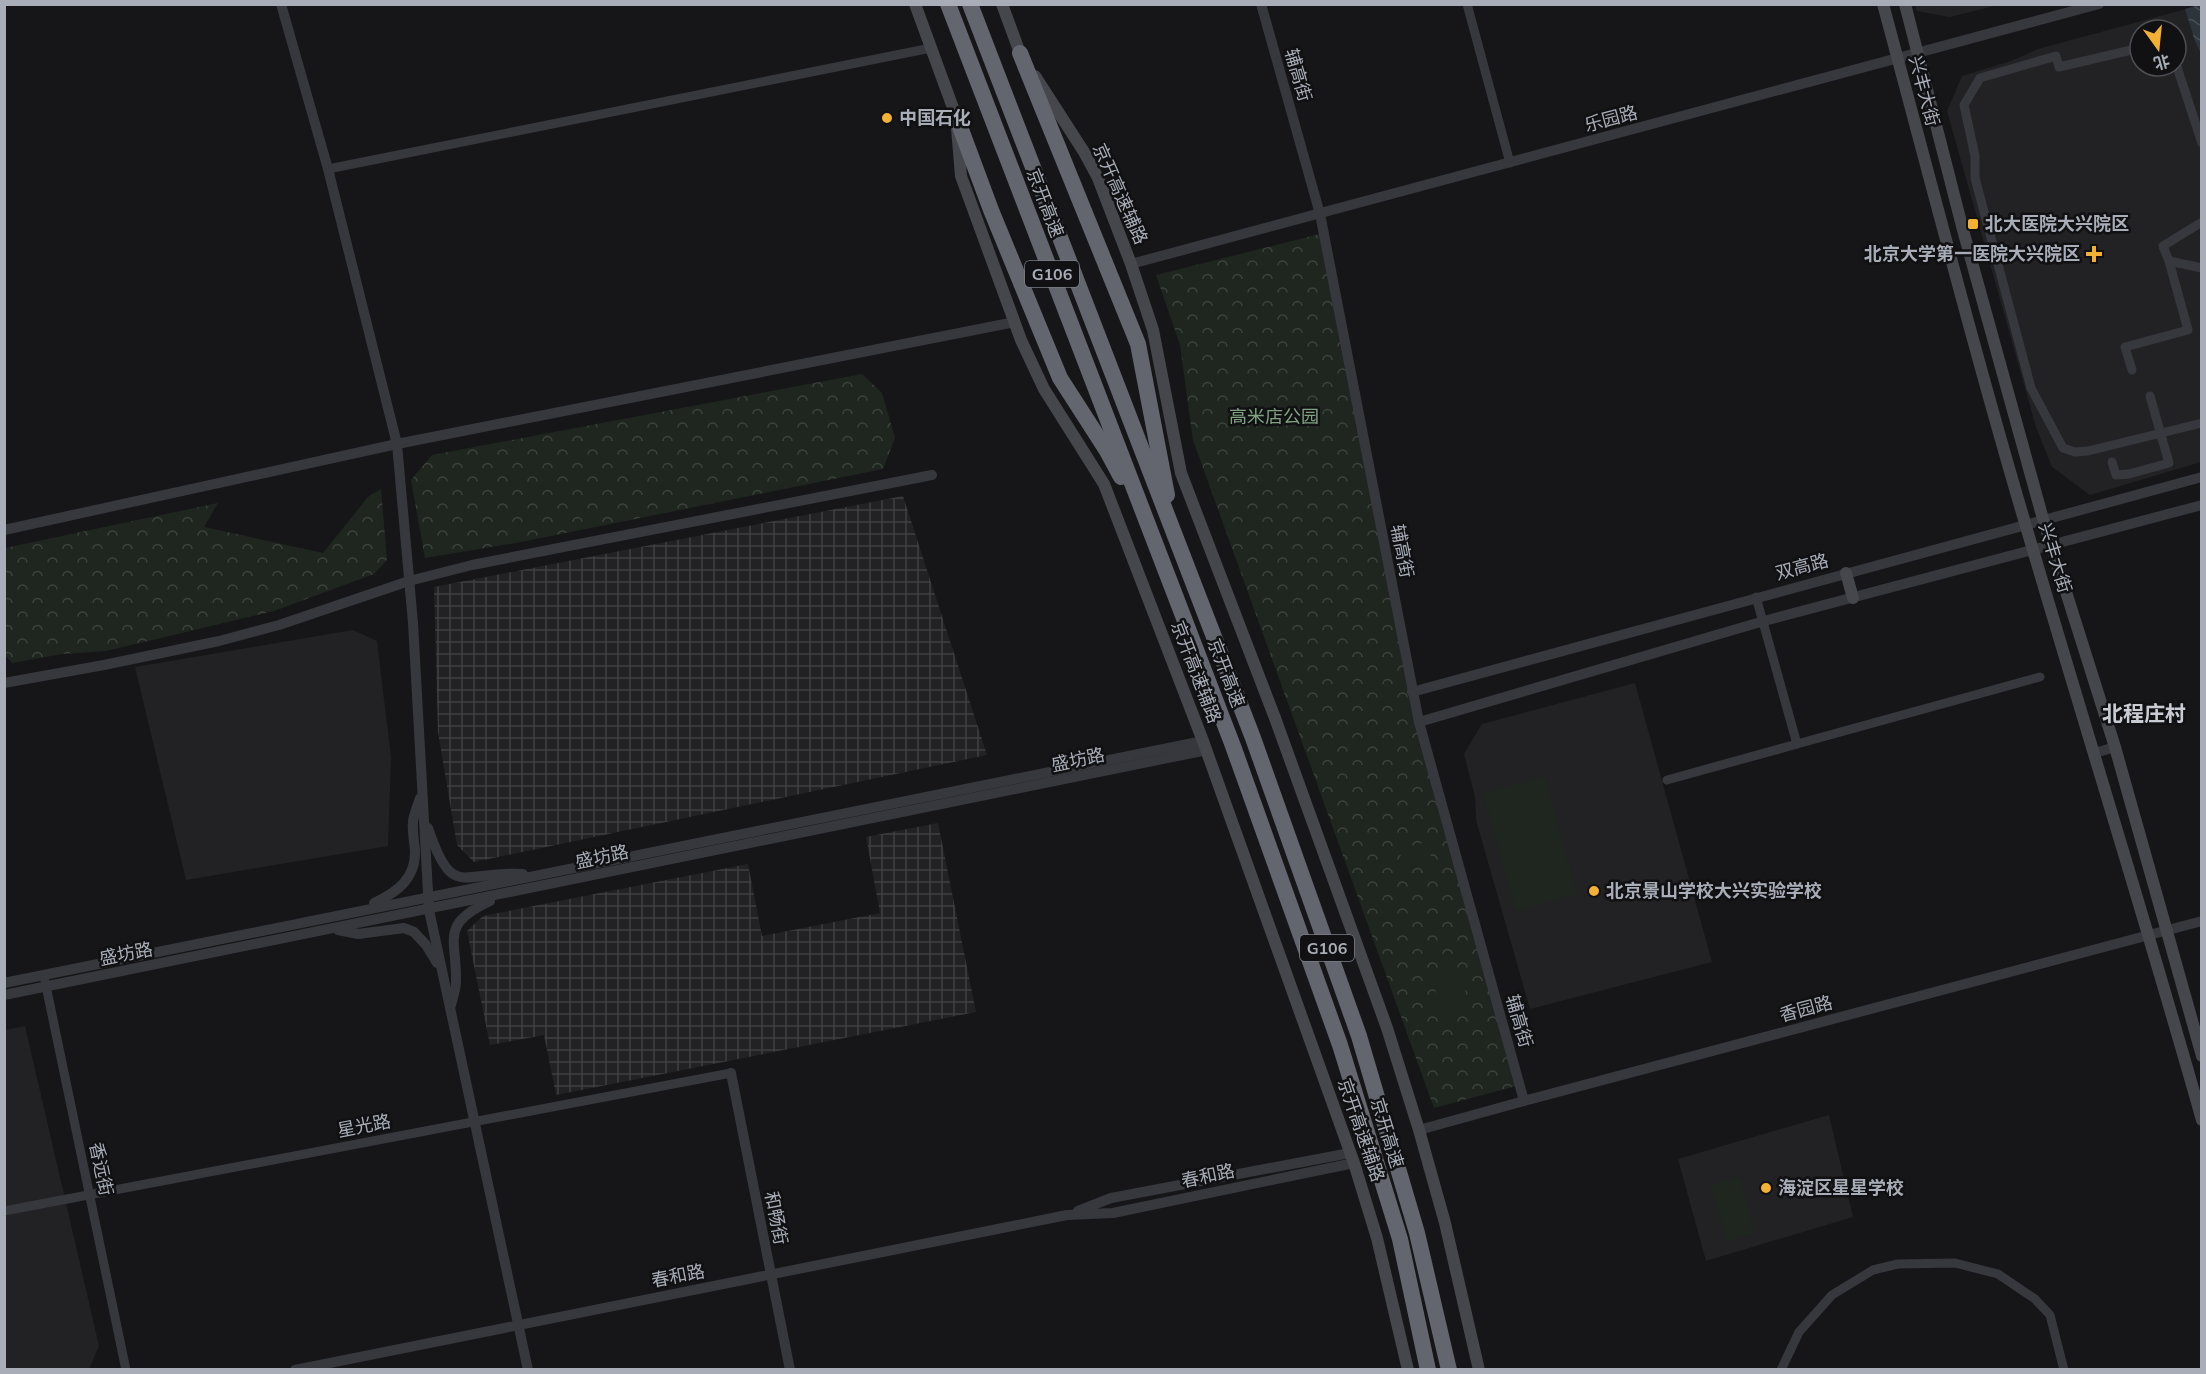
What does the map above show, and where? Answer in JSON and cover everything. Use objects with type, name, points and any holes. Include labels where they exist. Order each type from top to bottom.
[{"type":"highway","name":"京开高速","points":[[948,4],[1233,746],[1340,1046],[1400,1239],[1428,1370]]},
{"type":"highway","name":"京开高速","points":[[970,4],[1253,738],[1359,1036],[1418,1233],[1449,1370]]},
{"type":"highway","points":[[1020,52],[1138,344],[1175,537]]},
{"type":"highway","points":[[956,116],[999,231],[1060,378],[1107,451],[1157,544]]},
{"type":"main road","name":"京开高速辅路","points":[[915,4],[956,116],[961,176],[1015,322],[1044,389],[1104,484],[1205,745],[1352,1158],[1377,1238],[1408,1370]]},
{"type":"main road","name":"京开高速辅路","points":[[1002,4],[1020,52],[1098,178],[1131,264],[1154,330],[1181,473],[1279,729],[1386,1028],[1419,1130],[1445,1223],[1479,1370]]},
{"type":"main road","name":"兴丰大街","points":[[1882,4],[1983,377],[2150,936],[2202,1120]]},
{"type":"main road","name":"兴丰大街","points":[[1905,4],[1963,230],[2043,519],[2115,747],[2202,1056]]},
{"type":"main road","points":[[1846,573],[1853,597]]},
{"type":"street","points":[[281,4],[328,169],[397,444],[409,581],[429,910],[528,1370]]},
{"type":"street","name":"辅高街","points":[[1261,4],[1320,214],[1419,722],[1524,1101]]},
{"type":"street","points":[[1467,4],[1510,163]]},
{"type":"street","name":"乐园路","points":[[1131,264],[2099,4]]},
{"type":"street","points":[[328,169],[931,48]]},
{"type":"street","points":[[2128,51],[2059,67],[2056,56],[1980,78],[1964,105],[1975,156],[1975,178],[2031,388],[2063,448],[2075,452],[2088,451],[2202,423]]},
{"type":"street","points":[[2181,78],[2202,143]]},
{"type":"street","points":[[2132,369],[2125,347],[2188,330],[2163,246],[2202,222]]},
{"type":"street","points":[[2169,261],[2202,268]]},
{"type":"street","points":[[4,530],[397,444],[1015,322]]},
{"type":"street","points":[[2112,462],[2116,475],[2129,474],[2169,463],[2150,396]]},
{"type":"street","points":[[4,683],[104,665],[279,626],[409,581],[472,565],[933,475]]},
{"type":"street","name":"双高路","points":[[1412,692],[2202,477]]},
{"type":"street","points":[[1419,722],[1764,621],[2202,505]]},
{"type":"street","points":[[1756,597],[1797,744]]},
{"type":"street","points":[[1667,780],[2040,677]]},
{"type":"street","name":"盛坊路","points":[[4,983],[428,896],[1205,745]]},
{"type":"street","name":"盛坊路","points":[[4,995],[507,894],[1205,745]]},
{"type":"street","points":[[2094,753],[2115,747]]},
{"type":"street","points":[[358,910],[386,898],[405,883],[413,871],[415,854],[413,821],[422,792]]},
{"type":"street","points":[[424,816],[435,849],[449,873],[460,878],[505,873],[538,875]]},
{"type":"street","points":[[450,1008],[456,983],[452,936],[460,921],[477,907],[507,894]]},
{"type":"street","name":"香园路","points":[[1419,1130],[2202,921]]},
{"type":"street","points":[[332,929],[358,934],[404,927],[414,932],[426,945],[444,978]]},
{"type":"street","name":"香远街","points":[[44,975],[126,1370]]},
{"type":"street","name":"星光路","points":[[4,1211],[731,1073]]},
{"type":"street","name":"和畅街","points":[[731,1073],[789,1370]]},
{"type":"street","name":"春和路","points":[[295,1370],[1067,1215],[1111,1198],[1352,1158]]},
{"type":"street","points":[[1781,1370],[1799,1332],[1832,1295],[1873,1270],[1898,1264],[1954,1263],[1998,1274],[2035,1299],[2050,1315],[2064,1370]]},
{"type":"shaded area","points":[[1915,4],[1998,5],[1950,17],[1917,11]]},
{"type":"shaded area","name":"北京大学第一医院大兴院区","points":[[2201,5],[2201,462],[2090,495],[2052,467],[2036,427],[1947,111],[1962,76],[2011,61],[2038,49],[2128,25],[2128,78],[2188,78],[2188,18],[2153,18]]},
{"type":"shaded area","points":[[903,496],[987,755],[474,862],[457,845],[438,732],[434,587]]},
{"type":"shaded area","points":[[353,630],[377,641],[391,757],[388,846],[186,880],[135,667]]},
{"type":"shaded area","name":"北京景山学校大兴实验学校","points":[[1635,683],[1712,962],[1530,1009],[1476,820],[1475,797],[1464,754],[1482,724]]},
{"type":"shaded area","points":[[938,823],[976,1012],[556,1095],[544,1035],[490,1045],[467,931],[483,916],[748,864],[762,936],[880,913],[866,837]]},
{"type":"shaded area","points":[[25,1026],[99,1346],[89,1369],[5,1370],[5,1030]]},
{"type":"shaded area","name":"海淀区星星学校","points":[[1829,1115],[1853,1217],[1706,1261],[1678,1159]]},
{"type":"green space","name":"高米店公园","points":[[1324,233],[1404,654],[1520,1085],[1434,1108],[1193,440],[1180,345],[1156,275]]},
{"type":"green space","points":[[862,374],[882,393],[895,438],[883,469],[521,542],[425,558],[411,480],[432,455]]},
{"type":"green space","points":[[381,489],[387,560],[374,574],[274,611],[106,651],[62,654],[12,663],[5,655],[5,548],[218,503],[204,527],[323,553],[368,497]]},
{"type":"green space","points":[[1545,776],[1577,894],[1516,911],[1483,793]]},
{"type":"green space","points":[[1427,842],[1432,861],[1404,869],[1399,849]]},
{"type":"green space","points":[[1458,967],[1471,1011],[1443,1019],[1431,974]]},
{"type":"green space","points":[[1740,1177],[1755,1233],[1727,1241],[1711,1185]]},
{"type":"water","points":[[2199,5],[2202,13],[2201,53],[2195,41],[2185,9]]},
{"type":"place","name":"中国石化","points":[[887,118]]},
{"type":"place","name":"北大医院大兴院区","points":[[1973,224]]},
{"type":"place","name":"北京大学第一医院大兴院区","points":[[2094,254]]},
{"type":"place","name":"北京景山学校大兴实验学校","points":[[1594,891]]},
{"type":"place","name":"海淀区星星学校","points":[[1766,1188]]},
{"type":"district","name":"北程庄村","points":[[2144,714]]}]
